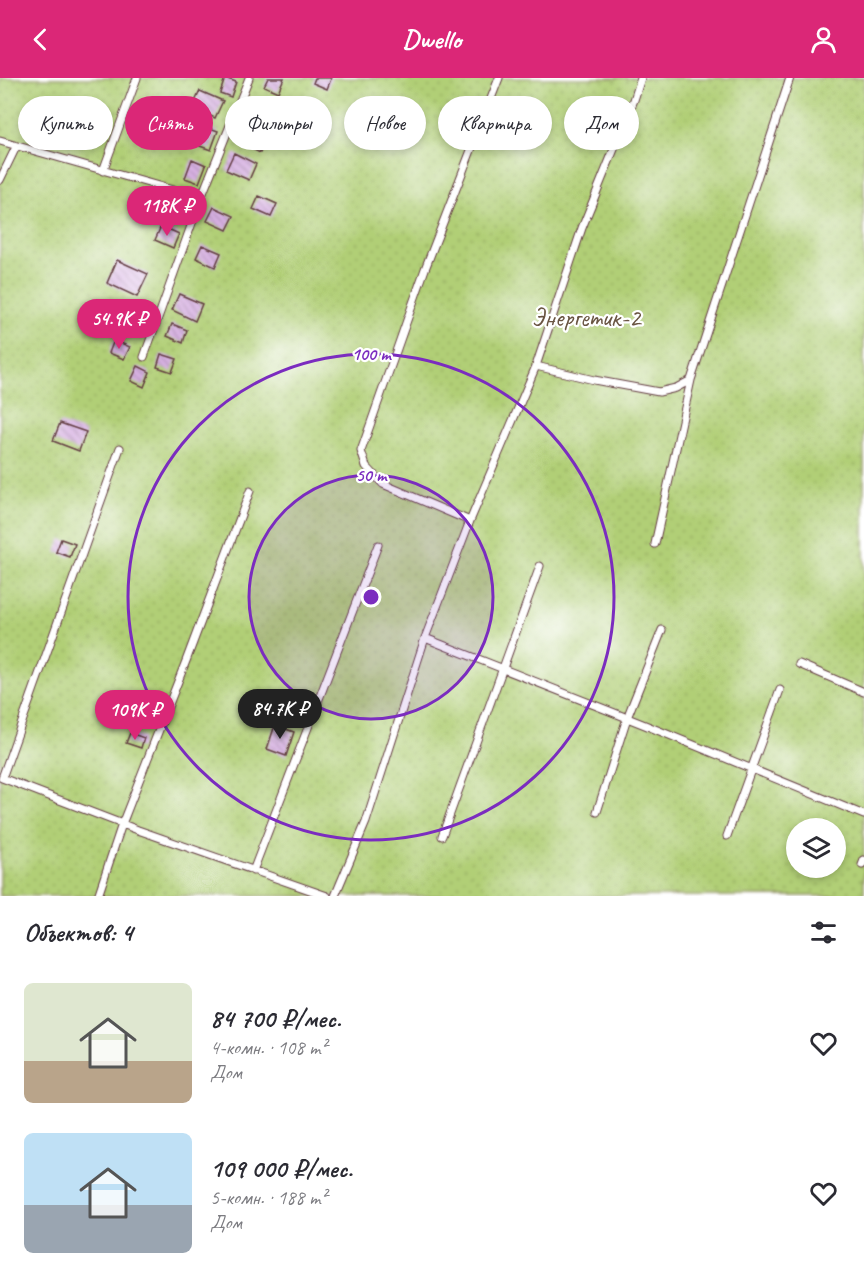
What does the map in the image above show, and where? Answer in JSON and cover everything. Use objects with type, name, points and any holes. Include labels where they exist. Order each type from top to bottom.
[{"type":"lane","points":[[103,171],[138,78]]},
{"type":"lane","points":[[144,357],[201,198],[249,78]]},
{"type":"lane","points":[[470,521],[383,484],[366,466],[361,451],[425,269],[499,78]]},
{"type":"lane","points":[[335,896],[366,822],[425,638],[470,521],[536,366],[582,228],[641,78]]},
{"type":"lane","points":[[655,544],[691,380],[790,78]]},
{"type":"lane","points":[[0,141],[201,198]]},
{"type":"lane","points":[[0,180],[15,147]]},
{"type":"lane","points":[[536,366],[659,392],[676,388],[691,380]]},
{"type":"lane","points":[[120,448],[1,779],[327,896]]},
{"type":"lane","points":[[98,896],[122,824],[250,491]]},
{"type":"lane","points":[[253,871],[378,545]]},
{"type":"lane","points":[[442,836],[540,566]]},
{"type":"lane","points":[[597,812],[627,718],[662,630]]},
{"type":"lane","points":[[425,638],[864,815]]},
{"type":"lane","points":[[799,664],[864,692]]},
{"type":"lane","points":[[727,836],[780,690]]},
{"type":"green space","name":"Энергетик-2","points":[[0,78],[864,78],[864,896],[0,896]]},
{"type":"building","points":[[225,78],[236,82],[231,96],[220,93]]},
{"type":"building","points":[[268,78],[284,78],[278,92],[264,86]]},
{"type":"building","points":[[315,78],[330,78],[327,89],[313,83]]},
{"type":"building","points":[[200,91],[212,96],[198,96]]},
{"type":"building","points":[[213,97],[223,101],[215,118],[213,117]]},
{"type":"building","points":[[213,129],[218,131],[213,145]]},
{"type":"building","points":[[234,153],[256,164],[249,180],[226,170]]},
{"type":"building","points":[[192,159],[206,165],[199,183],[185,178]]},
{"type":"building","points":[[259,196],[277,204],[271,217],[253,209]]},
{"type":"building","points":[[173,199],[189,206],[183,218],[167,211]]},
{"type":"building","points":[[214,207],[234,216],[227,230],[207,221]]},
{"type":"building","points":[[161,226],[179,234],[173,248],[155,240]]},
{"type":"building","points":[[202,245],[221,253],[215,267],[196,258]]},
{"type":"building","points":[[117,260],[148,274],[137,297],[107,283]]},
{"type":"building","points":[[179,294],[202,304],[195,321],[172,310]]},
{"type":"building","points":[[100,307],[122,317],[115,334],[92,323]]},
{"type":"building","points":[[172,324],[187,330],[183,343],[167,336]]},
{"type":"building","points":[[114,340],[130,347],[124,359],[109,353]]},
{"type":"building","points":[[161,354],[177,359],[172,372],[157,367]]},
{"type":"building","points":[[138,366],[150,372],[144,387],[131,381]]},
{"type":"building","points":[[60,423],[86,432],[79,451],[53,441]]},
{"type":"building","points":[[61,539],[75,544],[70,557],[56,552]]},
{"type":"building","points":[[275,725],[294,732],[286,756],[267,749]]},
{"type":"building","points":[[130,733],[144,738],[141,748],[126,743]]}]
